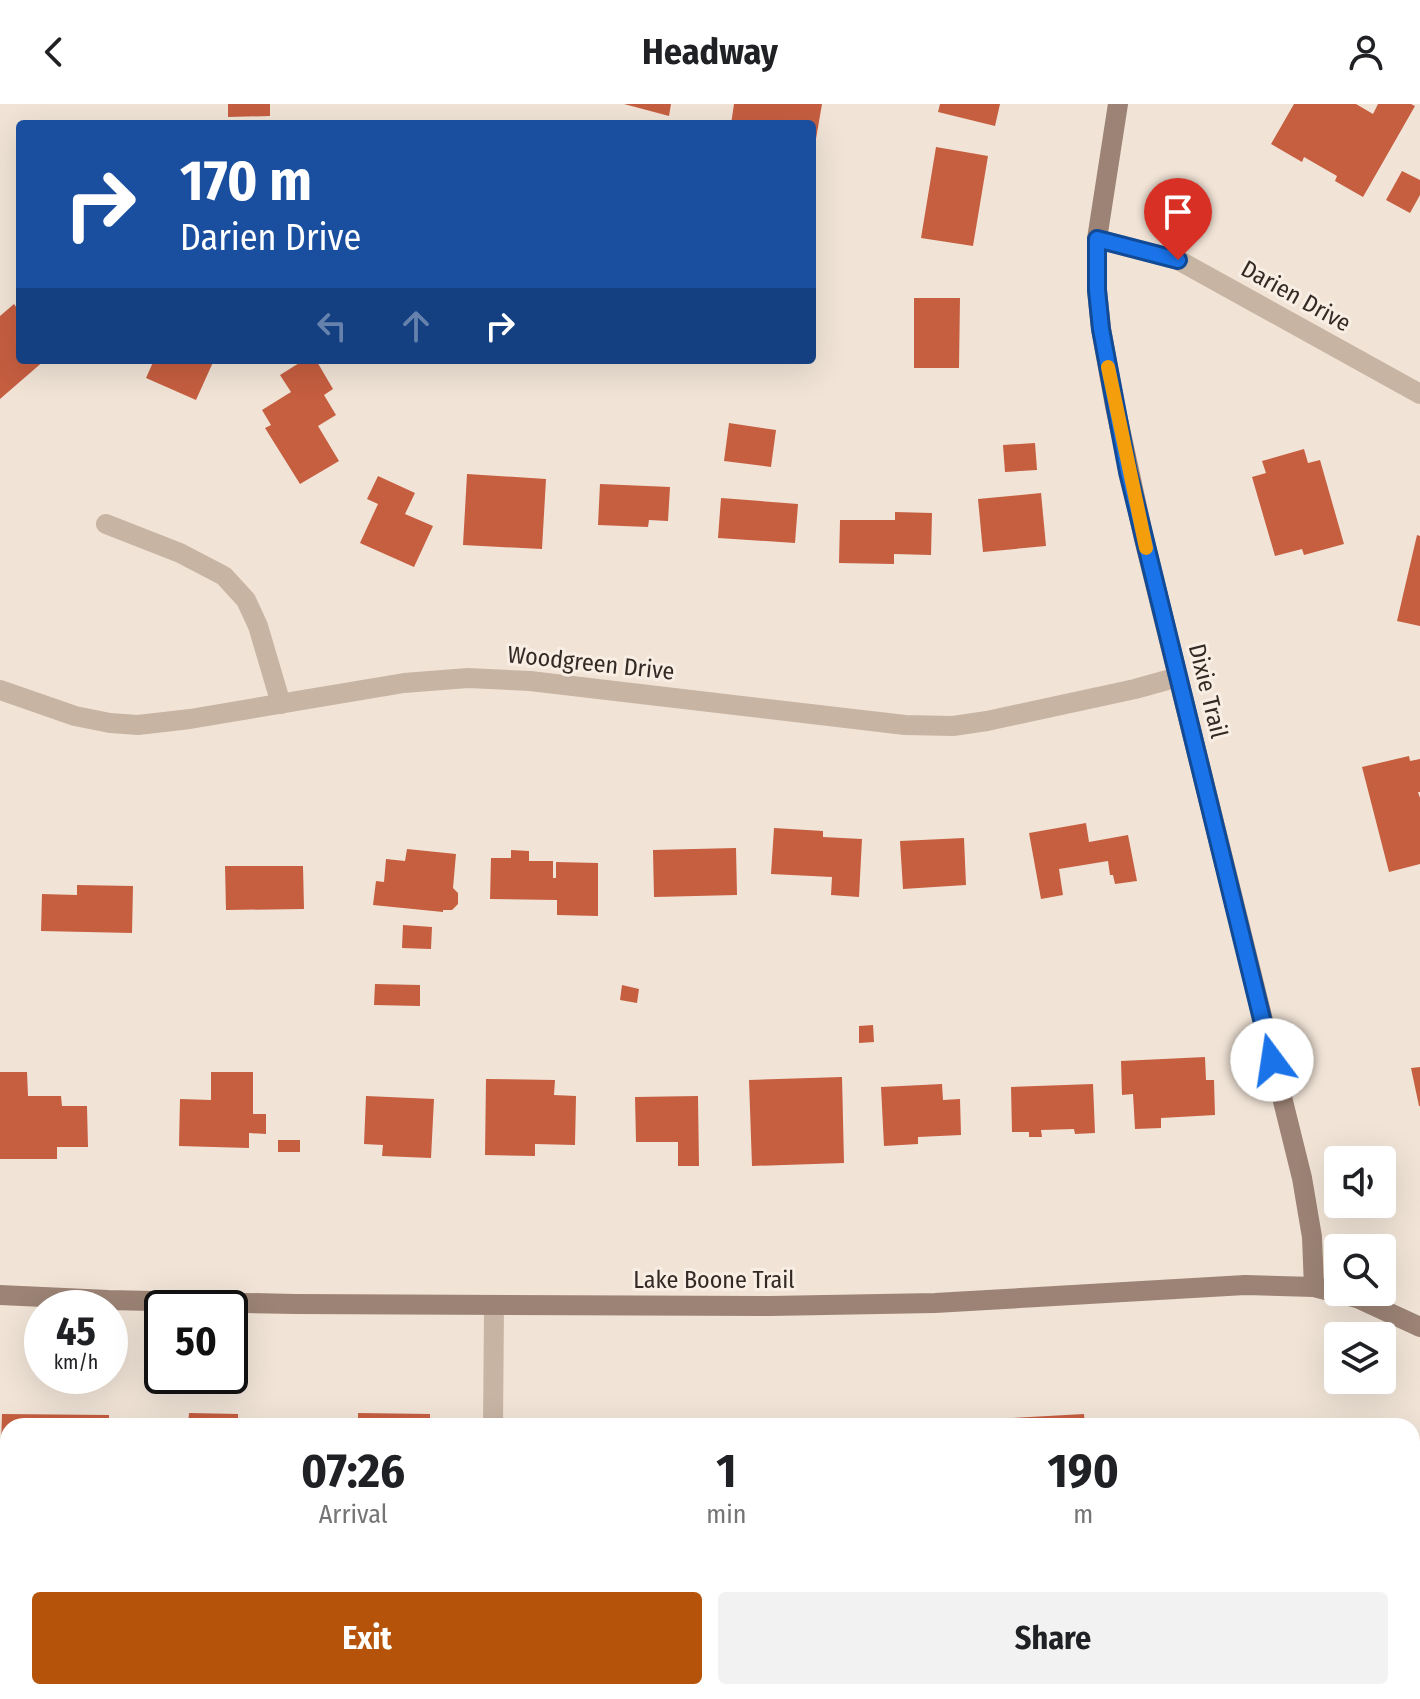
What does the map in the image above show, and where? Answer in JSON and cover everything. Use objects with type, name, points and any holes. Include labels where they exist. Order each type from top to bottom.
[{"type":"main road","name":"Dixie Trail","points":[[1118,104],[1097,239],[1101,329],[1140,525],[1302,1178],[1312,1237],[1314,1287]]},
{"type":"main road","name":"Lake Boone Trail","points":[[0,1295],[108,1300],[494,1306],[770,1306],[935,1303],[1245,1285],[1314,1287],[1357,1298],[1420,1327]]},
{"type":"street","name":"Darien Drive","points":[[1097,239],[1178,260],[1420,394]]},
{"type":"street","points":[[106,524],[180,553],[224,576],[246,600],[258,626],[281,704]]},
{"type":"street","name":"Woodgreen Drive","points":[[0,690],[75,716],[138,725],[404,683],[468,678],[530,681],[905,725],[953,726],[1031,713],[1178,677]]},
{"type":"street","points":[[493,1418],[494,1306]]},
{"type":"building","points":[[228,104],[270,104],[270,116],[228,117]]},
{"type":"building","points":[[624,104],[671,104],[669,116]]},
{"type":"building","points":[[734,104],[822,104],[816,139],[816,120],[732,120]]},
{"type":"building","points":[[940,104],[1000,104],[995,126],[938,112]]},
{"type":"building","points":[[1294,104],[1356,104],[1373,114],[1378,104],[1415,106],[1363,197],[1335,181],[1337,176],[1304,157],[1302,162],[1271,144]]},
{"type":"building","points":[[936,147],[988,156],[973,246],[921,238]]},
{"type":"building","points":[[1402,171],[1420,180],[1420,195],[1410,213],[1386,200]]},
{"type":"building","points":[[914,298],[960,298],[959,368],[914,368]]},
{"type":"building","points":[[14,304],[16,307],[16,364],[40,364],[0,399],[0,316]]},
{"type":"building","points":[[152,364],[212,364],[196,400],[146,378]]},
{"type":"building","points":[[298,364],[318,364],[333,389],[324,395],[336,415],[318,426],[339,461],[300,484],[265,428],[271,425],[262,410],[291,392],[280,375]]},
{"type":"building","points":[[729,423],[776,430],[771,467],[724,461]]},
{"type":"building","points":[[1035,443],[1037,470],[1005,472],[1003,445]]},
{"type":"building","points":[[1304,449],[1308,463],[1320,460],[1344,544],[1304,555],[1302,549],[1275,556],[1252,477],[1266,473],[1262,461]]},
{"type":"building","points":[[467,474],[546,479],[542,549],[463,545]]},
{"type":"building","points":[[378,476],[415,493],[405,514],[433,526],[414,567],[360,543],[378,504],[367,499]]},
{"type":"building","points":[[600,484],[670,487],[668,521],[649,520],[648,527],[598,525]]},
{"type":"building","points":[[1041,493],[1046,546],[983,552],[978,499]]},
{"type":"building","points":[[721,498],[798,504],[795,543],[718,538]]},
{"type":"building","points":[[895,512],[932,513],[931,555],[894,554],[894,564],[839,563],[840,520],[895,520]]},
{"type":"building","points":[[1417,535],[1420,536],[1420,626],[1397,621]]},
{"type":"building","points":[[1409,756],[1410,761],[1420,759],[1420,864],[1389,872],[1362,767]]},
{"type":"building","points":[[1086,823],[1089,842],[1128,835],[1137,881],[1115,884],[1108,861],[1059,869],[1063,895],[1041,899],[1029,833]]},
{"type":"building","points":[[774,828],[823,831],[823,837],[862,839],[859,897],[831,895],[832,877],[771,874]]},
{"type":"building","points":[[964,838],[966,885],[903,889],[900,841]]},
{"type":"building","points":[[736,848],[737,895],[654,897],[653,850]]},
{"type":"building","points":[[407,849],[456,854],[453,888],[458,893],[458,904],[452,910],[443,912],[373,905],[376,881],[384,882],[386,859],[405,861]]},
{"type":"building","points":[[511,850],[529,851],[529,861],[553,861],[553,878],[556,878],[556,862],[598,863],[598,916],[557,915],[557,900],[490,899],[491,858],[511,858]]},
{"type":"building","points":[[225,866],[303,866],[304,909],[226,910]]},
{"type":"building","points":[[77,885],[133,886],[132,933],[41,931],[42,894],[77,895]]},
{"type":"building","points":[[403,925],[432,927],[431,949],[402,948]]},
{"type":"building","points":[[375,984],[420,985],[420,1006],[374,1005]]},
{"type":"building","points":[[622,985],[639,989],[637,1003],[620,1000]]},
{"type":"building","points":[[873,1025],[874,1042],[859,1043],[859,1026]]},
{"type":"building","points":[[1205,1057],[1206,1080],[1214,1080],[1215,1115],[1161,1118],[1161,1128],[1135,1129],[1133,1094],[1122,1095],[1121,1061]]},
{"type":"building","points":[[1420,1067],[1420,1106],[1419,1106],[1411,1068]]},
{"type":"building","points":[[0,1072],[27,1072],[28,1096],[61,1096],[62,1106],[87,1106],[88,1147],[57,1147],[57,1159],[0,1159]]},
{"type":"building","points":[[211,1072],[253,1072],[253,1114],[266,1114],[266,1134],[249,1133],[249,1148],[179,1146],[180,1099],[211,1100]]},
{"type":"building","points":[[842,1077],[844,1163],[752,1166],[749,1080]]},
{"type":"building","points":[[486,1079],[555,1080],[554,1095],[576,1096],[575,1145],[535,1144],[535,1156],[485,1155]]},
{"type":"building","points":[[942,1084],[943,1100],[960,1099],[961,1135],[918,1137],[918,1144],[884,1146],[881,1087]]},
{"type":"building","points":[[1093,1084],[1095,1133],[1075,1134],[1074,1129],[1041,1130],[1042,1137],[1029,1137],[1029,1132],[1012,1132],[1011,1087]]},
{"type":"building","points":[[366,1096],[434,1099],[431,1158],[382,1156],[383,1145],[364,1144]]},
{"type":"building","points":[[698,1096],[699,1166],[678,1166],[678,1142],[636,1142],[635,1097]]},
{"type":"building","points":[[278,1140],[300,1140],[300,1152],[278,1152]]},
{"type":"building","points":[[189,1413],[238,1414],[238,1418],[189,1418]]},
{"type":"building","points":[[358,1413],[430,1414],[430,1418],[358,1418]]},
{"type":"building","points":[[2,1414],[109,1415],[109,1418],[2,1418]]},
{"type":"building","points":[[1084,1414],[1084,1418],[1012,1418]]},
{"type":"slow traffic","points":[[1108,367],[1146,548]]},
{"type":"route","points":[[1178,260],[1097,239],[1101,329],[1144,539],[1272,1060]]}]
